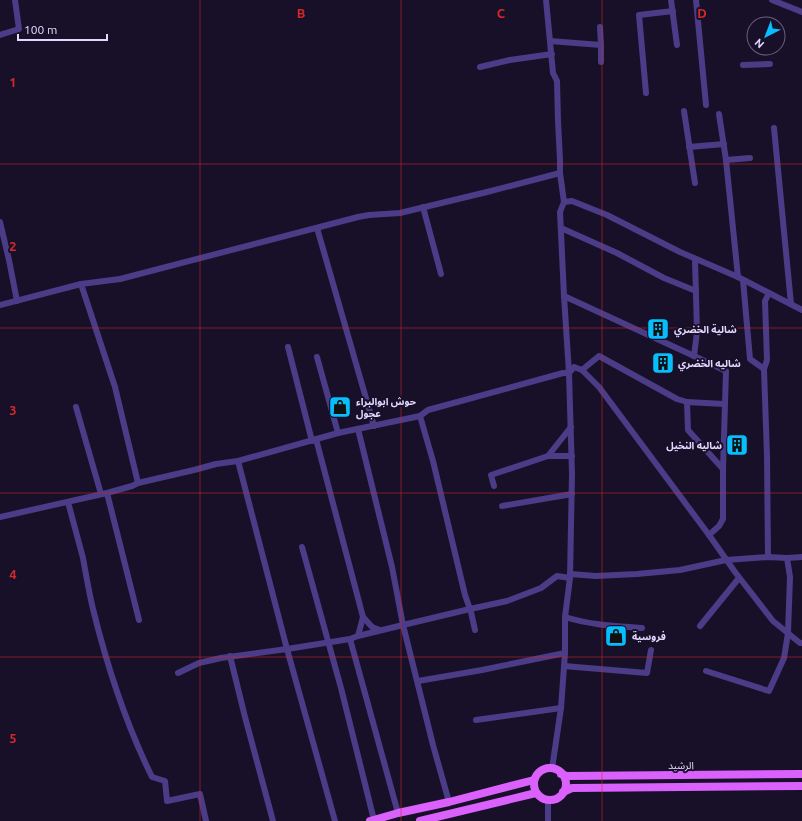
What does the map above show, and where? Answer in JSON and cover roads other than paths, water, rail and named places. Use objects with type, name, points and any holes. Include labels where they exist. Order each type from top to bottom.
[{"type":"main road","points":[[563,792],[566,785],[565,781],[557,770],[548,769],[540,772],[534,780],[534,789],[536,793],[548,800],[557,798],[563,792],[572,788],[802,786]]},
{"type":"main road","name":"الرشيد","points":[[561,774],[567,776],[802,774]]},
{"type":"main road","points":[[372,820],[534,780]]},
{"type":"main road","points":[[420,821],[536,793]]},
{"type":"street","points":[[0,35],[19,29],[15,0]]},
{"type":"street","points":[[546,0],[553,73],[558,81],[560,173],[564,202],[560,212],[572,456],[570,576],[561,708],[552,769]]},
{"type":"street","points":[[671,0],[677,45]]},
{"type":"street","points":[[696,0],[706,105]]},
{"type":"street","points":[[772,0],[782,2],[802,12]]},
{"type":"street","points":[[646,93],[639,15],[672,11]]},
{"type":"street","points":[[600,27],[601,62]]},
{"type":"street","points":[[550,41],[601,45]]},
{"type":"street","points":[[480,67],[510,60],[552,54]]},
{"type":"street","points":[[743,66],[770,64]]},
{"type":"street","points":[[684,111],[695,182]]},
{"type":"street","points":[[719,114],[750,359],[764,369]]},
{"type":"street","points":[[774,128],[791,304]]},
{"type":"street","points":[[689,147],[724,144]]},
{"type":"street","points":[[726,160],[750,158]]},
{"type":"street","points":[[0,305],[81,284],[120,280],[331,224],[369,215],[400,213],[560,173]]},
{"type":"street","points":[[564,202],[572,201],[607,215],[680,252],[740,279],[802,310]]},
{"type":"street","points":[[423,207],[441,274]]},
{"type":"street","points":[[0,222],[17,301]]},
{"type":"street","points":[[317,228],[374,426]]},
{"type":"street","points":[[561,228],[617,253],[664,278],[696,291]]},
{"type":"street","points":[[694,356],[697,332],[695,259]]},
{"type":"street","points":[[81,284],[115,387],[138,483]]},
{"type":"street","points":[[768,557],[764,369],[767,360],[765,301],[769,294]]},
{"type":"street","points":[[564,296],[726,371],[724,404],[723,519],[719,526],[709,535]]},
{"type":"street","points":[[288,347],[363,617],[372,627],[382,630]]},
{"type":"street","points":[[317,356],[338,434]]},
{"type":"street","points":[[582,370],[599,356],[677,399],[687,402],[724,404]]},
{"type":"street","points":[[569,373],[574,367],[582,370],[599,387],[772,621],[802,643]]},
{"type":"street","points":[[0,517],[68,502],[216,464],[238,461],[358,429],[420,416],[428,410],[563,372],[569,373]]},
{"type":"street","points":[[687,402],[688,430],[723,469]]},
{"type":"street","points":[[76,407],[104,493],[139,620]]},
{"type":"street","points":[[420,416],[433,460],[465,595],[475,630]]},
{"type":"street","points":[[548,456],[571,427]]},
{"type":"street","points":[[358,429],[392,567],[403,625],[448,802]]},
{"type":"street","points":[[494,486],[491,476],[548,456],[572,456]]},
{"type":"street","points":[[238,461],[287,649],[335,821]]},
{"type":"street","points":[[502,506],[572,494]]},
{"type":"street","points":[[68,502],[93,608],[107,658],[120,700],[141,754],[152,777],[165,781],[167,801],[200,794],[206,821]]},
{"type":"street","points":[[302,547],[341,688],[372,820]]},
{"type":"street","points":[[178,673],[198,663],[230,656],[350,639],[382,630],[507,601],[541,588],[557,576],[637,574],[680,570],[726,560],[768,557],[802,557]]},
{"type":"street","points":[[706,672],[769,691],[784,658],[788,633],[790,577],[787,558]]},
{"type":"street","points":[[700,626],[740,578]]},
{"type":"street","points":[[358,636],[363,617]]},
{"type":"street","points":[[566,618],[593,624],[642,628]]},
{"type":"street","points":[[350,639],[398,813]]},
{"type":"street","points":[[564,666],[647,673],[651,650]]},
{"type":"street","points":[[418,681],[565,653]]},
{"type":"street","points":[[230,656],[273,821]]},
{"type":"street","points":[[476,720],[561,708]]},
{"type":"street","points":[[548,800],[548,821]]},
{"type":"place","name":"شالية الخضري","points":[[658,329]]},
{"type":"place","name":"شاليه الخضري","points":[[663,363]]},
{"type":"place","name":"حوش ابوالبراء عجول","points":[[340,407]]},
{"type":"place","name":"شاليه النخيل","points":[[737,445]]},
{"type":"place","name":"فروسية","points":[[616,636]]}]
